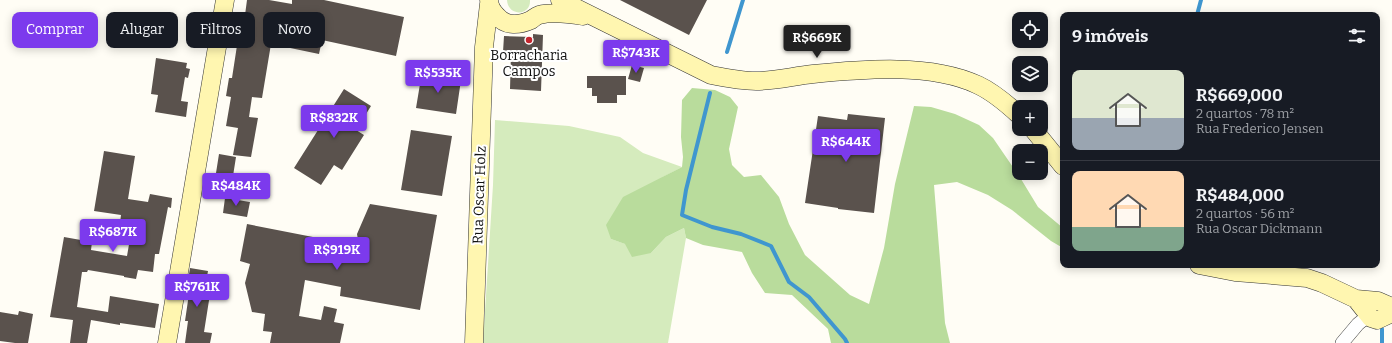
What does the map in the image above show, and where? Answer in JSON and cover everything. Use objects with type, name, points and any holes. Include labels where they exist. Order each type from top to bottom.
[{"type":"main road","points":[[167,343],[224,0]]},
{"type":"main road","points":[[560,0],[711,75],[737,80],[756,81],[813,74],[911,70],[962,78],[979,85],[1001,99],[1012,109]]},
{"type":"main road","points":[[489,2],[500,20],[508,24],[523,23],[532,20],[540,7],[571,15],[597,19]]},
{"type":"main road","name":"Rua Oscar Holz","points":[[473,342],[484,47],[489,2]]},
{"type":"main road","name":"Rua Oscar Holz","points":[[484,47],[495,28],[508,24]]},
{"type":"main road","points":[[1039,136],[1060,162]]},
{"type":"main road","points":[[1214,268],[1235,272],[1307,278],[1322,283],[1380,310]]},
{"type":"street","points":[[1342,343],[1358,324],[1380,310]]},
{"type":"green space","points":[[507,0],[530,0],[527,9],[523,12],[515,12],[508,6]]},
{"type":"green space","points":[[692,88],[715,90],[730,97],[738,107],[729,149],[732,165],[744,177],[761,175],[779,197],[789,224],[805,255],[850,295],[869,304],[884,248],[895,184],[914,106],[931,107],[955,114],[979,125],[993,138],[1012,166],[1012,180],[1022,180],[1038,207],[1060,225],[1060,246],[1051,241],[1012,210],[988,195],[957,182],[934,185],[945,323],[950,343],[831,343],[828,329],[792,295],[765,293],[752,273],[742,252],[703,245],[686,238],[684,228],[666,237],[651,253],[632,257],[625,244],[611,239],[606,225],[623,197],[682,167],[683,157],[681,137],[682,100]]},
{"type":"green space","points":[[495,120],[569,126],[620,137],[643,153],[682,167],[663,177],[611,239],[651,253],[666,237],[684,228],[686,238],[668,343],[483,343],[493,185]]},
{"type":"building","points":[[247,0],[269,0],[292,4],[292,0],[324,0],[404,17],[396,56],[325,41],[325,12],[263,12],[263,48],[270,48],[262,98],[252,97],[249,117],[258,118],[251,157],[233,155],[238,128],[226,126],[231,97],[226,96],[229,78],[232,78],[237,48],[255,48],[255,12],[245,12]]},
{"type":"building","points":[[620,0],[707,0],[689,35]]},
{"type":"building","points":[[533,34],[543,35],[541,91],[510,89],[511,52],[503,52],[504,36],[533,37]]},
{"type":"building","points":[[290,48],[320,48],[319,54]]},
{"type":"building","points":[[156,58],[187,63],[186,68],[190,69],[188,78],[185,77],[181,101],[188,102],[186,117],[155,112],[158,95],[151,94]]},
{"type":"building","points":[[632,65],[644,68],[640,82],[628,79]]},
{"type":"building","points":[[422,72],[432,74],[432,76],[461,80],[456,114],[416,108]]},
{"type":"building","points":[[587,76],[626,76],[626,95],[617,95],[617,103],[597,103],[597,96],[592,96],[592,88],[587,88]]},
{"type":"building","points":[[344,89],[371,106],[356,130],[364,135],[342,170],[334,165],[321,185],[294,168]]},
{"type":"building","points":[[848,114],[885,118],[874,213],[838,209],[805,203],[818,116],[847,120]]},
{"type":"building","points":[[411,130],[452,136],[442,196],[401,190]]},
{"type":"building","points":[[104,151],[135,156],[128,199],[148,202],[150,194],[172,198],[171,208],[168,207],[159,254],[155,254],[153,272],[138,270],[136,279],[88,270],[87,272],[82,272],[77,307],[108,312],[110,296],[159,304],[155,328],[120,323],[120,325],[91,320],[87,343],[70,343],[73,320],[50,317],[64,237],[92,242],[91,250],[127,256],[131,233],[119,231],[121,215],[94,211]]},
{"type":"building","points":[[219,154],[236,157],[233,176],[216,173]]},
{"type":"building","points":[[225,198],[250,202],[247,217],[223,213]]},
{"type":"building","points":[[370,204],[437,215],[420,310],[340,296],[341,287],[305,280],[299,316],[321,320],[324,306],[337,309],[334,322],[344,324],[340,343],[270,343],[272,332],[263,331],[265,314],[252,312],[245,283],[250,264],[240,261],[247,224],[359,246],[357,234]]},
{"type":"building","points":[[190,268],[208,271],[204,293],[210,294],[204,332],[212,333],[210,343],[185,343],[188,321],[185,321],[190,287],[187,287]]},
{"type":"building","points":[[19,311],[33,314],[28,343],[0,341],[0,312],[18,315]]},
{"type":"waterway","points":[[727,52],[743,0]]},
{"type":"waterway","points":[[1198,12],[1201,0]]},
{"type":"waterway","points":[[710,93],[686,190],[682,215],[712,227],[741,234],[771,246],[789,282],[809,297],[847,343]]},
{"type":"waterway","points":[[1382,329],[1382,343]]},
{"type":"place","name":"Borracharia Campos","points":[[529,40]]}]
